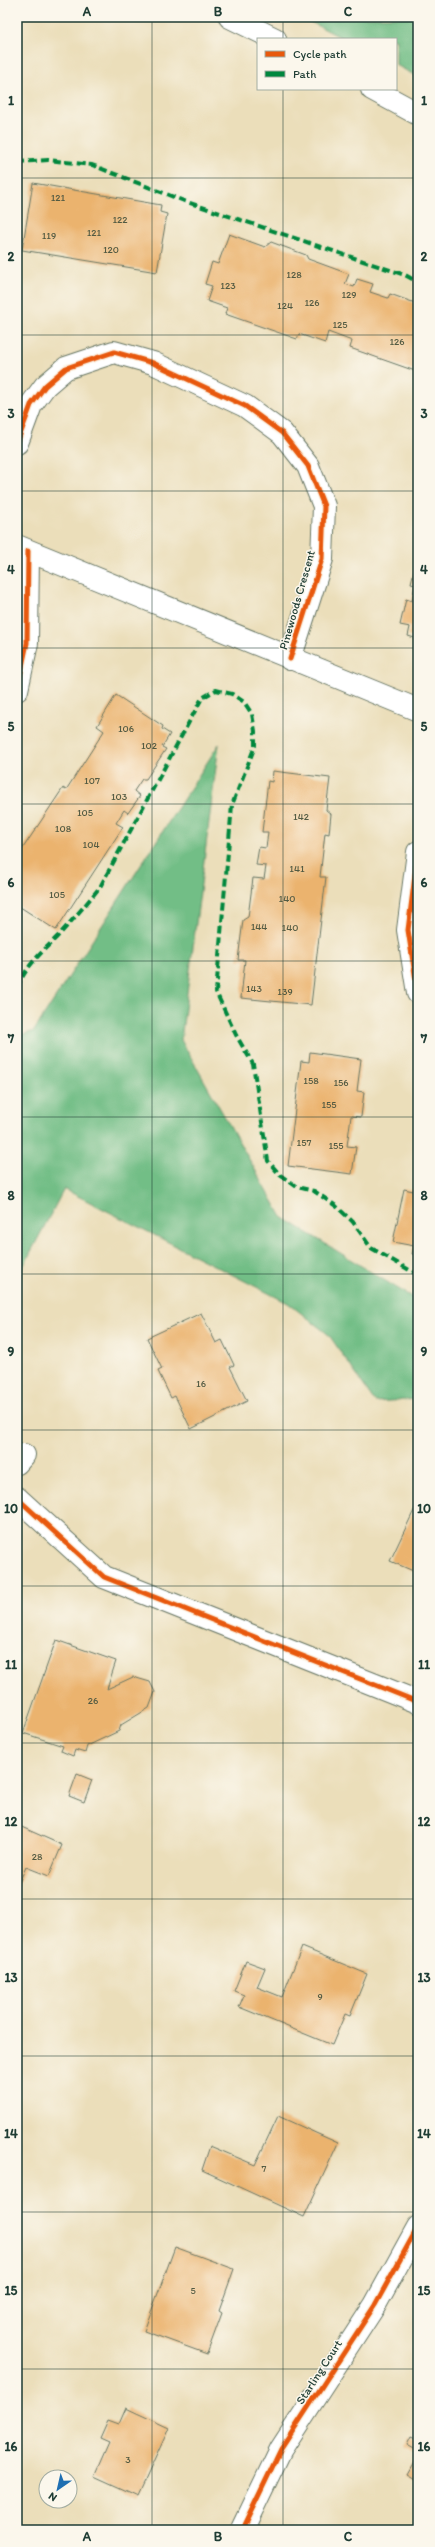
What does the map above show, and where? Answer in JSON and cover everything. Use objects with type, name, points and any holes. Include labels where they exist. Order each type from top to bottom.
[{"type":"street","points":[[230,17],[273,38]]},
{"type":"street","points":[[374,90],[418,114]]},
{"type":"street","name":"Pinewoods Crescent","points":[[17,443],[31,405],[45,386],[66,368],[114,352],[153,363],[246,406],[282,433],[308,466],[324,506],[322,559],[290,659]]},
{"type":"street","name":"Pinewoods Crescent","points":[[17,690],[27,643],[23,548],[290,659],[418,710]]},
{"type":"street","points":[[418,852],[408,930],[418,993]]},
{"type":"street","points":[[17,1498],[104,1577],[418,1702]]},
{"type":"street","name":"Starling Court","points":[[242,2530],[281,2449],[375,2305],[418,2227]]},
{"type":"green space","points":[[301,17],[418,17],[418,77],[397,66],[397,38],[342,38]]},
{"type":"green space","points":[[219,744],[181,1040],[282,1217],[418,1301],[418,1399],[375,1402],[329,1335],[288,1303],[64,1189],[17,1278],[17,1037],[34,1031]]},
{"type":"building","points":[[33,183],[161,205],[160,212],[167,214],[157,272],[22,250]]},
{"type":"building","points":[[229,234],[265,247],[271,242],[306,255],[308,259],[349,274],[345,284],[354,287],[357,279],[373,284],[370,292],[388,298],[390,294],[418,304],[418,372],[350,348],[352,341],[328,332],[325,343],[299,334],[297,339],[225,314],[227,308],[207,301],[212,286],[205,284],[212,262],[218,264]]},
{"type":"building","points":[[416,563],[418,564],[418,639],[408,636],[410,627],[400,625],[406,599],[412,601],[415,584],[411,583]]},
{"type":"building","points":[[116,695],[163,726],[162,729],[170,734],[162,747],[166,749],[146,779],[142,779],[134,791],[140,796],[128,813],[124,810],[116,823],[123,827],[56,930],[17,905],[17,857],[63,788],[66,790],[104,731],[97,726]]},
{"type":"building","points":[[273,771],[330,778],[326,810],[331,814],[329,834],[325,833],[320,877],[326,877],[311,1005],[241,998],[245,960],[238,960],[243,920],[248,917],[253,878],[264,879],[266,866],[256,865],[259,847],[266,848],[268,832],[262,832],[268,781],[272,782]]},
{"type":"building","points":[[310,1052],[361,1059],[357,1091],[364,1092],[361,1117],[351,1116],[347,1146],[356,1147],[352,1174],[288,1166],[301,1061],[309,1062]]},
{"type":"building","points":[[404,1189],[418,1192],[418,1255],[412,1254],[414,1246],[393,1242]]},
{"type":"building","points":[[201,1313],[216,1343],[222,1340],[234,1365],[230,1367],[247,1401],[191,1429],[175,1396],[171,1398],[158,1371],[162,1369],[147,1338]]},
{"type":"building","points":[[418,1502],[418,1573],[390,1561]]},
{"type":"building","points":[[56,1640],[116,1661],[107,1689],[133,1677],[150,1682],[155,1692],[149,1708],[121,1725],[119,1731],[87,1746],[85,1753],[75,1750],[73,1756],[61,1751],[63,1746],[23,1733]]},
{"type":"building","points":[[77,1774],[92,1780],[84,1802],[69,1796]]},
{"type":"building","points":[[17,1825],[62,1845],[49,1876],[26,1867],[17,1887]]},
{"type":"building","points":[[302,1947],[367,1974],[350,2016],[345,2014],[332,2045],[239,2007],[244,1995],[234,1991],[246,1961],[265,1968],[257,1987],[282,1997]]},
{"type":"building","points":[[278,2116],[338,2143],[304,2217],[202,2170],[210,2146],[255,2165]]},
{"type":"building","points":[[175,2247],[234,2269],[219,2311],[222,2313],[207,2354],[144,2331]]},
{"type":"building","points":[[126,2408],[169,2428],[138,2496],[94,2476],[109,2442],[100,2438],[108,2420],[119,2424]]},
{"type":"building","points":[[411,2437],[418,2440],[418,2451],[407,2445]]},
{"type":"building","points":[[418,2456],[418,2480],[408,2474]]},
{"type":"marked path","points":[[17,162],[48,160],[92,165],[184,201],[405,275],[418,282]]},
{"type":"marked path","points":[[17,988],[34,960],[68,925],[100,887],[202,698],[216,690],[232,694],[244,702],[252,714],[255,731],[255,746],[232,805],[216,992],[236,1035],[253,1064],[268,1161],[280,1175],[297,1187],[314,1191],[336,1206],[353,1222],[371,1248],[418,1275]]},
{"type":"cycle path","points":[[17,443],[31,405],[45,386],[66,368],[114,352],[153,363],[245,406],[282,433],[308,466],[324,506],[322,559],[290,659]]},
{"type":"cycle path","points":[[17,690],[27,643],[28,551]]},
{"type":"cycle path","points":[[418,852],[408,930],[418,993]]},
{"type":"cycle path","points":[[17,1498],[104,1577],[418,1702]]},
{"type":"cycle path","points":[[242,2530],[281,2449],[375,2305],[418,2227]]}]
